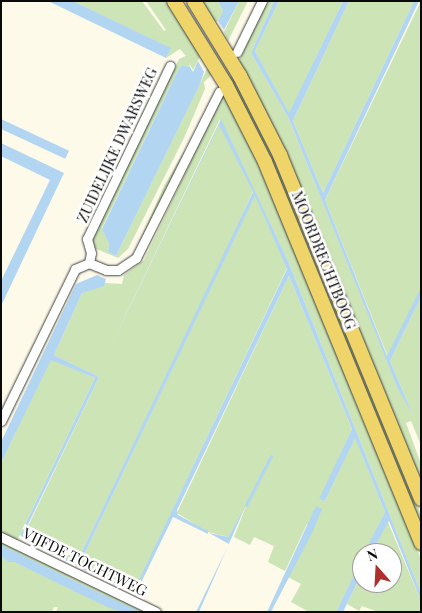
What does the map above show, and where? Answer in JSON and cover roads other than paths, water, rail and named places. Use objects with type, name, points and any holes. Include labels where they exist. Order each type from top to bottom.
[{"type":"main road","name":"MOORDRECHTBOOG","points":[[174,1],[226,85],[265,162],[421,543]]},
{"type":"main road","name":"MOORDRECHTBOOG","points":[[194,1],[240,76],[287,170],[421,499]]},
{"type":"street","points":[[237,52],[262,1]]},
{"type":"street","name":"ZUIDELIJKE DWARSWEG","points":[[89,264],[91,253],[88,239],[170,66]]},
{"type":"street","points":[[1,421],[72,275],[80,266],[89,264],[106,270],[118,270],[136,258],[219,92]]},
{"type":"street","name":"VIJFDE TOCHTWEG","points":[[1,537],[156,612]]},
{"type":"water","points":[[48,1],[73,1],[171,48],[166,58]]},
{"type":"water","points":[[218,1],[239,1],[224,30],[218,21],[223,11]]},
{"type":"water","points":[[274,1],[279,1],[255,51],[289,113],[343,1],[349,1],[293,121],[323,193],[414,1],[419,1],[325,200],[387,356],[421,287],[421,297],[390,361],[414,417],[398,389],[289,119],[251,53]]},
{"type":"water","points":[[198,61],[204,72],[200,84],[116,256],[108,252],[109,244],[102,229],[178,70],[182,65],[190,67],[193,72]]},
{"type":"water","points":[[1,119],[69,151],[65,159],[1,129]]},
{"type":"water","points":[[221,119],[288,261],[401,543],[398,543],[389,521],[377,543],[369,543],[385,512],[355,438],[325,501],[319,499],[352,429],[289,276],[177,510],[178,515],[208,531],[208,534],[173,517],[137,591],[144,597],[106,579],[136,586],[287,269],[255,196],[81,561],[82,566],[94,572],[93,574],[49,552],[51,550],[73,561],[78,560],[253,192],[219,125],[103,362]]},
{"type":"water","points":[[1,143],[64,173],[1,306],[1,281],[50,180],[1,156]]},
{"type":"water","points":[[97,275],[106,279],[104,286],[82,293],[54,355],[99,377],[23,535],[34,545],[20,535],[95,378],[51,360],[1,463],[1,442],[76,284]]},
{"type":"water","points":[[246,505],[229,544],[209,533],[228,537]]},
{"type":"water","points":[[316,506],[322,509],[313,531],[271,612],[267,612]]},
{"type":"water","points":[[1,545],[141,612],[120,612],[14,562],[8,562],[1,556]]},
{"type":"water","points":[[402,546],[421,593],[421,601],[402,554]]},
{"type":"water","points":[[228,547],[199,612],[196,612]]},
{"type":"water","points":[[352,579],[352,593],[343,612],[336,612]]},
{"type":"waterway","points":[[246,505],[271,456]]}]
